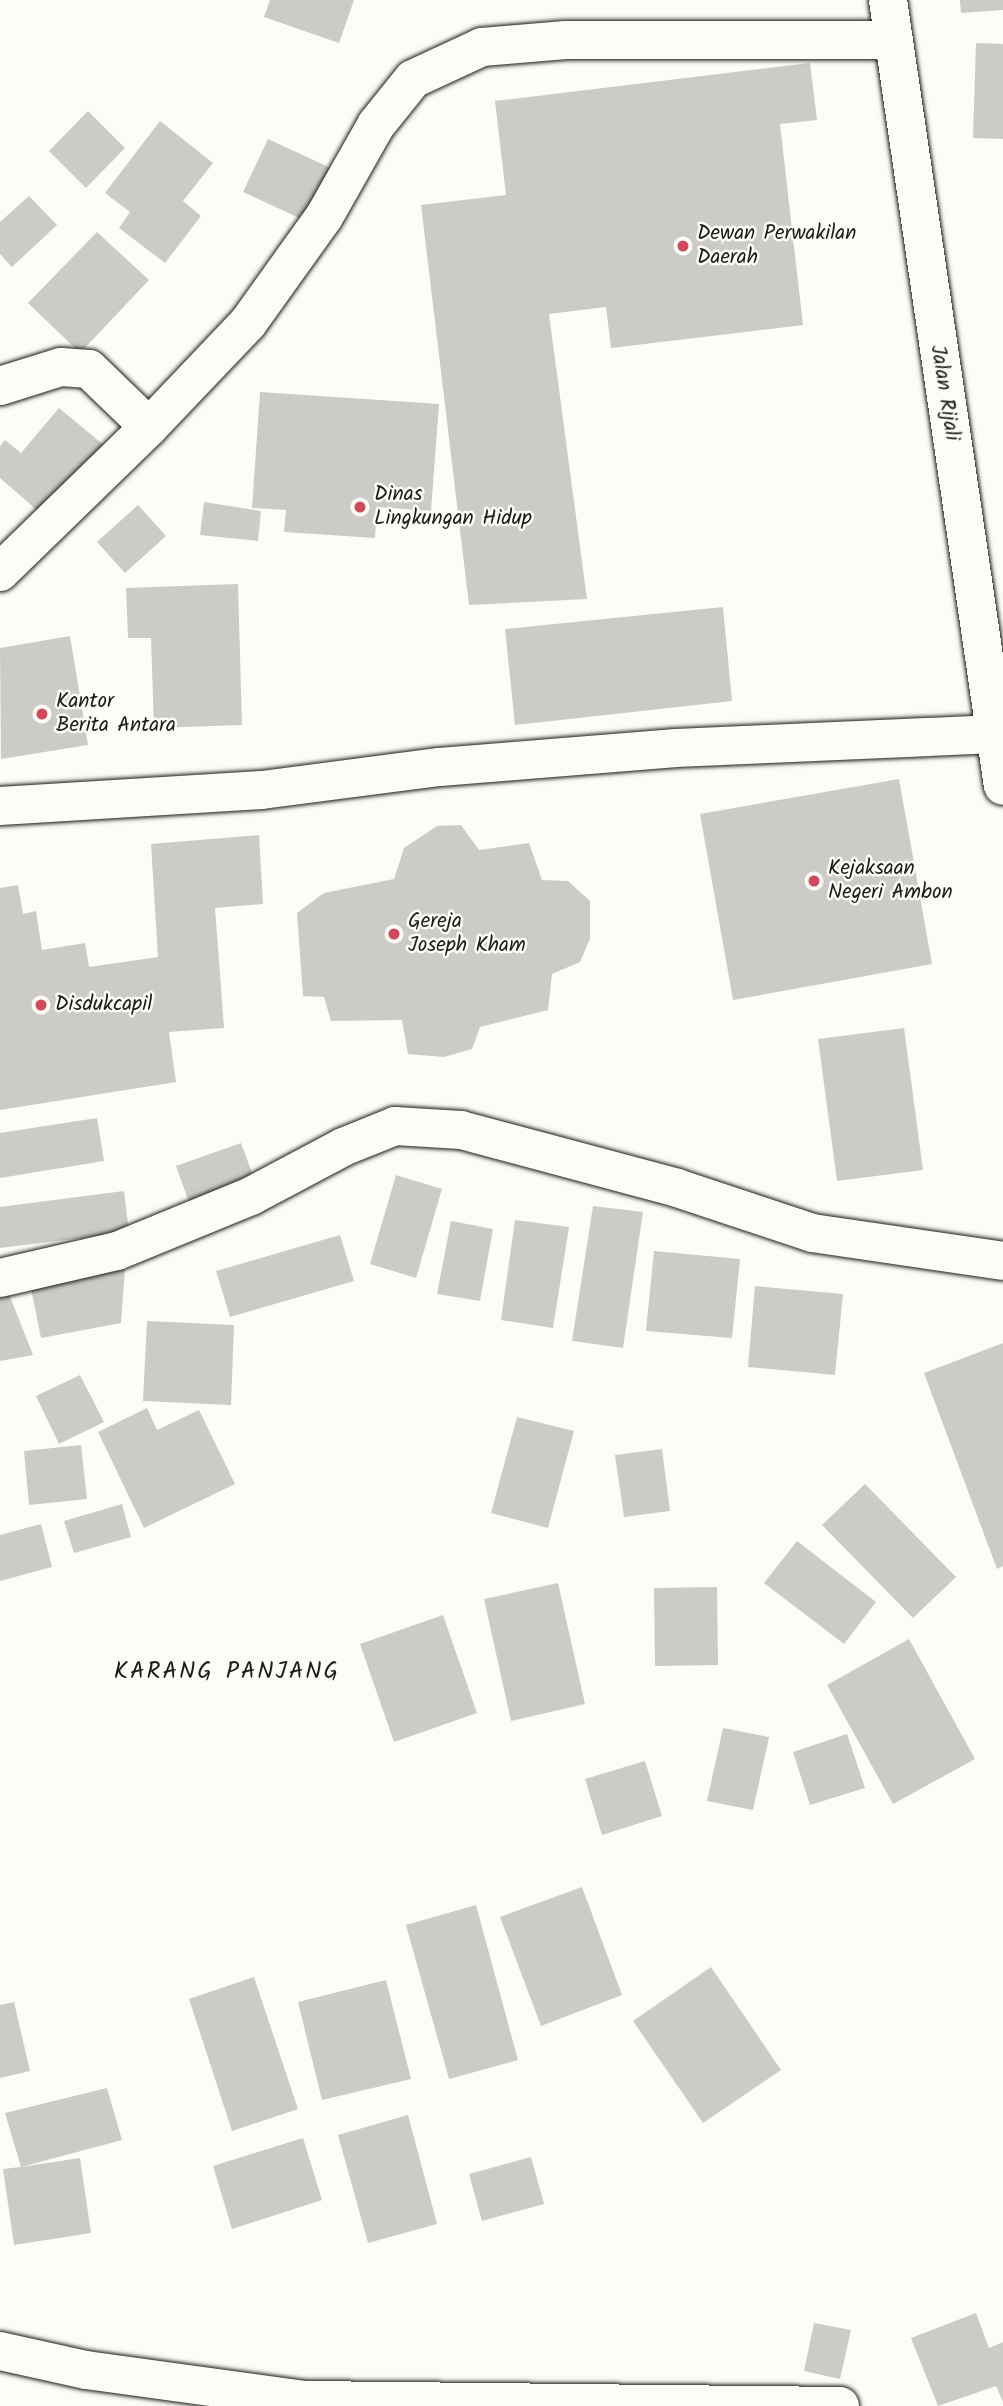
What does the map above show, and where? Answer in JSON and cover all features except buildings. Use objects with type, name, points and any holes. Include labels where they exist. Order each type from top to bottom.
[{"type":"main road","name":"Jalan Rijali","points":[[888,0],[1003,786]]},
{"type":"main road","points":[[0,572],[149,427],[248,323],[324,217],[376,125],[413,79],[443,62],[482,47],[566,40],[892,40]]},
{"type":"main road","points":[[0,386],[61,367],[89,369],[149,427]]},
{"type":"main road","points":[[0,806],[262,790],[440,767],[676,748],[995,734]]},
{"type":"main road","points":[[0,1278],[117,1251],[251,1196],[343,1147],[395,1126],[461,1130],[677,1188],[812,1233],[1003,1261]]},
{"type":"main road","points":[[0,2351],[86,2370],[305,2400],[840,2406]]},
{"type":"place","name":"Dewan Perwakilan Daerah","points":[[683,246]]},
{"type":"place","name":"Dinas Lingkungan Hidup","points":[[360,507]]},
{"type":"place","name":"Kantor Berita Antara","points":[[42,714]]},
{"type":"place","name":"Kejaksaan Negeri Ambon","points":[[814,881]]},
{"type":"place","name":"Gereja Joseph Kham","points":[[394,934]]},
{"type":"place","name":"Disdukcapil","points":[[41,1005]]},
{"type":"district","name":"KARANG PANJANG","points":[[227,1672]]}]
